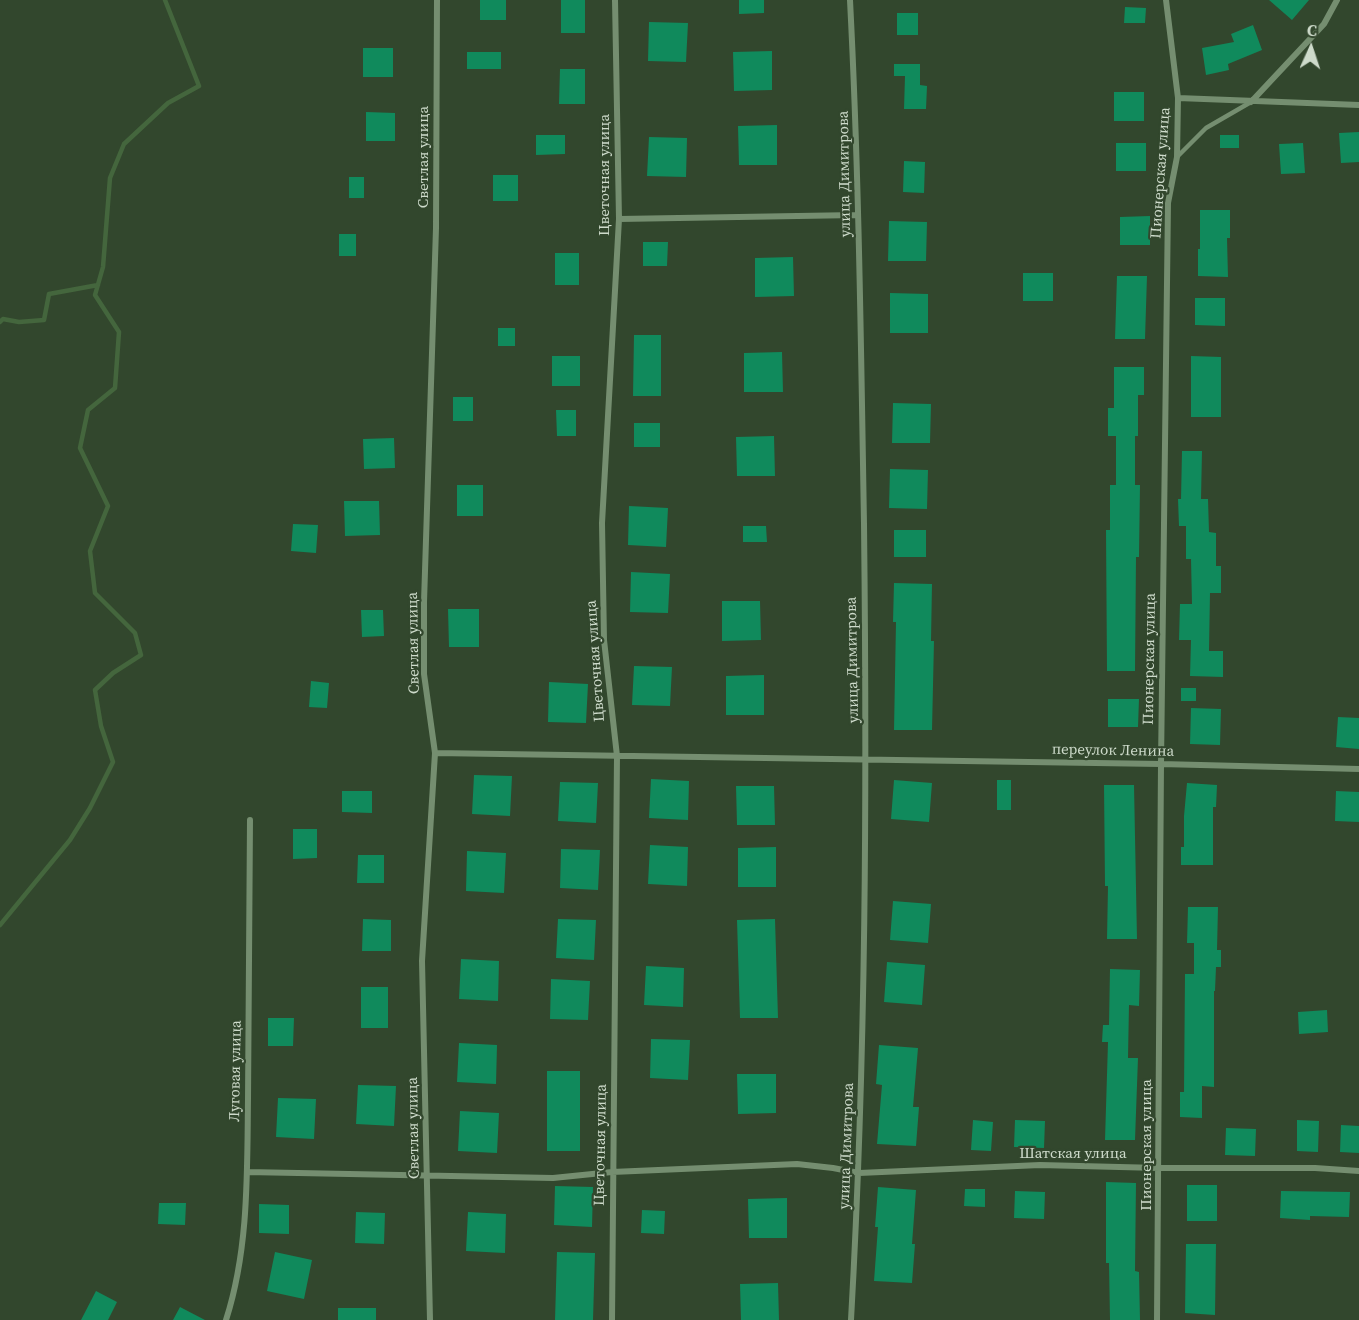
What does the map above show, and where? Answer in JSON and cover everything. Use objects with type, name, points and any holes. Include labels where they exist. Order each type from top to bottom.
[{"type":"street","name":"Светлая улица","points":[[430,1320],[422,961],[435,753],[424,662],[436,228],[436,0]]},
{"type":"street","name":"Цветочная улица","points":[[612,1320],[617,756],[604,640],[602,523],[619,219],[615,0]]},
{"type":"street","name":"улица Димитрова","points":[[850,0],[858,150],[857,215],[862,382],[867,759],[859,1173],[850,1320]]},
{"type":"street","name":"Пионерская улица","points":[[1157,1320],[1168,203],[1177,157],[1178,98],[1166,0]]},
{"type":"street","points":[[1251,102],[1324,24],[1337,0]]},
{"type":"street","points":[[1178,98],[1359,105]]},
{"type":"street","points":[[619,219],[857,215]]},
{"type":"street","name":"переулок Ленина","points":[[435,753],[1359,769]]},
{"type":"street","name":"Луговая улица","points":[[226,1320],[243,1244],[247,1172],[250,820]]},
{"type":"street","name":"Шатская улица","points":[[247,1172],[553,1178],[612,1172],[797,1164],[859,1173],[1040,1165],[1359,1170]]},
{"type":"lane","points":[[1177,157],[1206,128],[1251,102]]},
{"type":"building","points":[[480,0],[506,0],[506,20],[480,20]]},
{"type":"building","points":[[561,0],[585,0],[585,33],[561,33]]},
{"type":"building","points":[[739,0],[764,0],[764,13],[739,14]]},
{"type":"building","points":[[1269,0],[1309,0],[1292,20]]},
{"type":"building","points":[[1125,7],[1146,8],[1145,23],[1124,23]]},
{"type":"building","points":[[897,13],[918,13],[918,35],[897,35]]},
{"type":"building","points":[[649,22],[688,23],[686,62],[648,61]]},
{"type":"building","points":[[1253,25],[1262,50],[1228,64],[1229,70],[1206,75],[1202,48],[1234,42],[1231,34]]},
{"type":"building","points":[[363,48],[393,48],[393,77],[363,77]]},
{"type":"building","points":[[772,51],[772,90],[734,91],[733,52]]},
{"type":"building","points":[[467,52],[501,52],[501,69],[467,69]]},
{"type":"building","points":[[894,64],[920,64],[920,85],[927,86],[926,109],[904,109],[905,76],[894,76]]},
{"type":"building","points":[[560,69],[585,69],[585,104],[559,104]]},
{"type":"building","points":[[1114,92],[1144,92],[1144,121],[1114,121]]},
{"type":"building","points":[[366,112],[395,113],[395,141],[366,141]]},
{"type":"building","points":[[777,125],[777,165],[739,165],[738,126]]},
{"type":"building","points":[[1359,132],[1359,162],[1341,163],[1339,133]]},
{"type":"building","points":[[536,135],[565,135],[565,154],[536,155]]},
{"type":"building","points":[[1220,135],[1239,135],[1239,148],[1220,148]]},
{"type":"building","points":[[649,137],[687,138],[686,177],[647,176]]},
{"type":"building","points":[[1116,143],[1146,143],[1146,171],[1116,171]]},
{"type":"building","points":[[1303,143],[1305,173],[1281,174],[1279,144]]},
{"type":"building","points":[[904,161],[925,162],[924,193],[903,192]]},
{"type":"building","points":[[493,175],[518,175],[518,201],[493,201]]},
{"type":"building","points":[[349,177],[364,177],[364,198],[349,198]]},
{"type":"building","points":[[1200,210],[1230,210],[1230,238],[1227,238],[1228,277],[1198,276]]},
{"type":"building","points":[[1150,216],[1150,245],[1120,245],[1120,217]]},
{"type":"building","points":[[889,221],[927,222],[926,261],[888,261]]},
{"type":"building","points":[[339,234],[356,234],[356,256],[339,256]]},
{"type":"building","points":[[643,242],[668,242],[667,266],[643,266]]},
{"type":"building","points":[[555,253],[579,253],[579,285],[555,285]]},
{"type":"building","points":[[793,257],[794,296],[755,297],[755,258]]},
{"type":"building","points":[[1023,273],[1053,273],[1053,301],[1023,301]]},
{"type":"building","points":[[1117,276],[1147,276],[1145,339],[1115,339]]},
{"type":"building","points":[[890,293],[928,294],[928,333],[890,333]]},
{"type":"building","points":[[1195,298],[1225,298],[1225,326],[1195,325]]},
{"type":"building","points":[[498,328],[515,328],[515,346],[498,346]]},
{"type":"building","points":[[634,335],[661,335],[661,396],[633,396]]},
{"type":"building","points":[[782,352],[783,392],[744,392],[744,353]]},
{"type":"building","points":[[552,356],[580,356],[580,386],[552,386]]},
{"type":"building","points":[[1191,356],[1221,357],[1221,417],[1191,417]]},
{"type":"building","points":[[1114,367],[1144,367],[1144,395],[1138,395],[1138,436],[1135,436],[1135,485],[1140,485],[1139,557],[1136,557],[1135,671],[1107,671],[1106,530],[1110,530],[1110,485],[1116,485],[1116,436],[1108,436],[1108,408],[1114,408]]},
{"type":"building","points":[[453,397],[473,397],[473,421],[453,421]]},
{"type":"building","points":[[893,403],[931,404],[930,443],[892,443]]},
{"type":"building","points":[[556,410],[576,410],[576,436],[557,436]]},
{"type":"building","points":[[634,423],[660,423],[660,447],[634,447]]},
{"type":"building","points":[[774,436],[775,476],[737,476],[736,437]]},
{"type":"building","points":[[394,438],[395,468],[364,469],[363,439]]},
{"type":"building","points":[[1182,451],[1202,451],[1201,499],[1208,499],[1209,532],[1216,533],[1216,566],[1221,566],[1221,593],[1210,593],[1209,651],[1223,651],[1223,677],[1190,676],[1191,640],[1179,640],[1180,604],[1192,604],[1191,559],[1186,559],[1186,526],[1179,526],[1178,499],[1181,499]]},
{"type":"building","points":[[890,469],[928,470],[927,509],[889,508]]},
{"type":"building","points":[[457,485],[483,485],[483,516],[457,516]]},
{"type":"building","points":[[344,501],[379,501],[380,535],[345,536]]},
{"type":"building","points":[[629,506],[668,508],[666,547],[628,545]]},
{"type":"building","points":[[293,524],[318,525],[316,553],[291,551]]},
{"type":"building","points":[[743,526],[766,526],[767,542],[743,542]]},
{"type":"building","points":[[894,530],[926,530],[926,557],[894,557]]},
{"type":"building","points":[[631,572],[670,574],[668,613],[630,612]]},
{"type":"building","points":[[894,583],[932,584],[931,641],[934,641],[932,730],[894,730],[896,622],[893,622]]},
{"type":"building","points":[[722,601],[760,601],[761,640],[722,641]]},
{"type":"building","points":[[448,609],[479,609],[479,647],[449,647]]},
{"type":"building","points":[[361,610],[383,610],[384,636],[362,637]]},
{"type":"building","points":[[634,666],[672,667],[670,706],[632,705]]},
{"type":"building","points":[[764,675],[764,715],[726,715],[726,676]]},
{"type":"building","points":[[311,681],[329,683],[327,708],[309,707]]},
{"type":"building","points":[[549,682],[588,684],[586,723],[548,722]]},
{"type":"building","points":[[1181,688],[1196,688],[1196,701],[1181,701]]},
{"type":"building","points":[[1108,699],[1139,699],[1138,727],[1108,727]]},
{"type":"building","points":[[1191,708],[1221,709],[1220,745],[1190,744]]},
{"type":"building","points":[[1338,717],[1359,718],[1359,749],[1336,747]]},
{"type":"building","points":[[474,775],[512,776],[510,816],[472,814]]},
{"type":"building","points":[[651,779],[689,781],[688,820],[649,818]]},
{"type":"building","points":[[894,780],[932,783],[929,822],[891,819]]},
{"type":"building","points":[[997,780],[1011,780],[1011,810],[997,810]]},
{"type":"building","points":[[560,782],[598,783],[596,823],[558,821]]},
{"type":"building","points":[[1187,783],[1217,785],[1216,807],[1213,807],[1213,865],[1181,865]]},
{"type":"building","points":[[1104,785],[1134,785],[1137,939],[1107,939],[1108,886],[1105,886]]},
{"type":"building","points":[[736,786],[774,786],[775,825],[737,825]]},
{"type":"building","points":[[342,791],[372,791],[372,813],[342,812]]},
{"type":"building","points":[[1336,791],[1359,792],[1359,822],[1335,821]]},
{"type":"building","points":[[293,829],[317,829],[317,858],[293,859]]},
{"type":"building","points":[[650,845],[688,847],[687,886],[648,884]]},
{"type":"building","points":[[776,847],[776,887],[738,887],[738,848]]},
{"type":"building","points":[[561,849],[600,850],[598,890],[560,888]]},
{"type":"building","points":[[467,851],[506,853],[504,893],[466,891]]},
{"type":"building","points":[[358,855],[384,855],[384,883],[357,883]]},
{"type":"building","points":[[893,901],[931,904],[928,943],[890,940]]},
{"type":"building","points":[[1188,907],[1218,907],[1217,950],[1221,950],[1221,967],[1216,967],[1214,991],[1214,1087],[1202,1086],[1202,1118],[1180,1117],[1180,1092],[1184,1092],[1185,974],[1194,974],[1194,943],[1187,943]]},
{"type":"building","points":[[363,919],[391,920],[391,951],[362,951]]},
{"type":"building","points":[[558,919],[596,920],[594,960],[556,958]]},
{"type":"building","points":[[775,919],[778,1018],[740,1018],[737,920]]},
{"type":"building","points":[[461,959],[499,961],[498,1001],[459,999]]},
{"type":"building","points":[[887,962],[925,965],[922,1005],[884,1002]]},
{"type":"building","points":[[646,966],[684,968],[683,1007],[644,1005]]},
{"type":"building","points":[[1110,969],[1140,970],[1139,1006],[1129,1005],[1128,1058],[1138,1058],[1135,1140],[1105,1140],[1108,1042],[1102,1042],[1103,1025],[1109,1025]]},
{"type":"building","points":[[551,979],[590,981],[588,1020],[550,1019]]},
{"type":"building","points":[[361,987],[388,987],[388,1028],[361,1028]]},
{"type":"building","points":[[1327,1010],[1328,1032],[1299,1034],[1298,1012]]},
{"type":"building","points":[[268,1018],[294,1018],[293,1046],[268,1046]]},
{"type":"building","points":[[651,1039],[690,1040],[688,1080],[650,1078]]},
{"type":"building","points":[[459,1043],[497,1045],[496,1084],[457,1082]]},
{"type":"building","points":[[879,1045],[918,1048],[913,1107],[919,1107],[916,1146],[877,1144],[882,1085],[876,1084]]},
{"type":"building","points":[[547,1071],[580,1071],[580,1151],[547,1151]]},
{"type":"building","points":[[737,1074],[776,1074],[776,1113],[738,1114]]},
{"type":"building","points":[[358,1085],[396,1086],[394,1126],[356,1124]]},
{"type":"building","points":[[278,1098],[316,1099],[314,1139],[276,1137]]},
{"type":"building","points":[[460,1111],[499,1113],[497,1153],[458,1151]]},
{"type":"building","points":[[973,1120],[993,1122],[991,1151],[971,1150]]},
{"type":"building","points":[[1015,1120],[1045,1121],[1044,1148],[1014,1147]]},
{"type":"building","points":[[1297,1120],[1319,1121],[1318,1152],[1297,1151]]},
{"type":"building","points":[[1341,1125],[1359,1126],[1359,1153],[1340,1152]]},
{"type":"building","points":[[1226,1128],[1256,1129],[1255,1156],[1225,1155]]},
{"type":"building","points":[[1106,1182],[1136,1183],[1135,1271],[1139,1272],[1140,1320],[1110,1320],[1109,1263],[1106,1263]]},
{"type":"building","points":[[1187,1185],[1217,1185],[1217,1221],[1187,1221]]},
{"type":"building","points":[[555,1186],[593,1187],[592,1227],[554,1225]]},
{"type":"building","points":[[878,1187],[916,1190],[912,1283],[874,1281]]},
{"type":"building","points":[[965,1189],[985,1189],[985,1207],[964,1206]]},
{"type":"building","points":[[1015,1191],[1045,1192],[1044,1219],[1014,1218]]},
{"type":"building","points":[[1281,1191],[1350,1192],[1349,1217],[1310,1216],[1310,1220],[1280,1218]]},
{"type":"building","points":[[787,1198],[787,1238],[749,1238],[748,1199]]},
{"type":"building","points":[[159,1203],[186,1203],[185,1225],[158,1224]]},
{"type":"building","points":[[259,1204],[289,1205],[289,1234],[259,1233]]},
{"type":"building","points":[[642,1210],[665,1211],[664,1234],[641,1233]]},
{"type":"building","points":[[356,1212],[385,1213],[384,1244],[355,1243]]},
{"type":"building","points":[[468,1212],[506,1214],[505,1253],[466,1251]]},
{"type":"building","points":[[1186,1244],[1216,1244],[1215,1315],[1185,1313]]},
{"type":"building","points":[[275,1252],[312,1260],[304,1299],[267,1291]]},
{"type":"building","points":[[557,1252],[595,1253],[593,1320],[555,1320]]},
{"type":"building","points":[[778,1283],[779,1320],[741,1320],[740,1284]]},
{"type":"building","points":[[96,1291],[117,1302],[108,1320],[81,1320]]},
{"type":"building","points":[[180,1307],[205,1320],[173,1320]]},
{"type":"building","points":[[338,1308],[376,1308],[376,1320],[338,1320]]},
{"type":"waterway","points":[[0,925],[70,840],[90,808],[113,762],[101,726],[95,690],[113,673],[141,655],[135,633],[95,593],[90,551],[108,506],[80,448],[88,410],[115,388],[119,332],[95,295],[103,267],[110,178],[124,144],[168,103],[199,86],[165,0]]},
{"type":"waterway","points":[[0,322],[3,319],[19,322],[44,320],[49,294],[98,285]]}]
